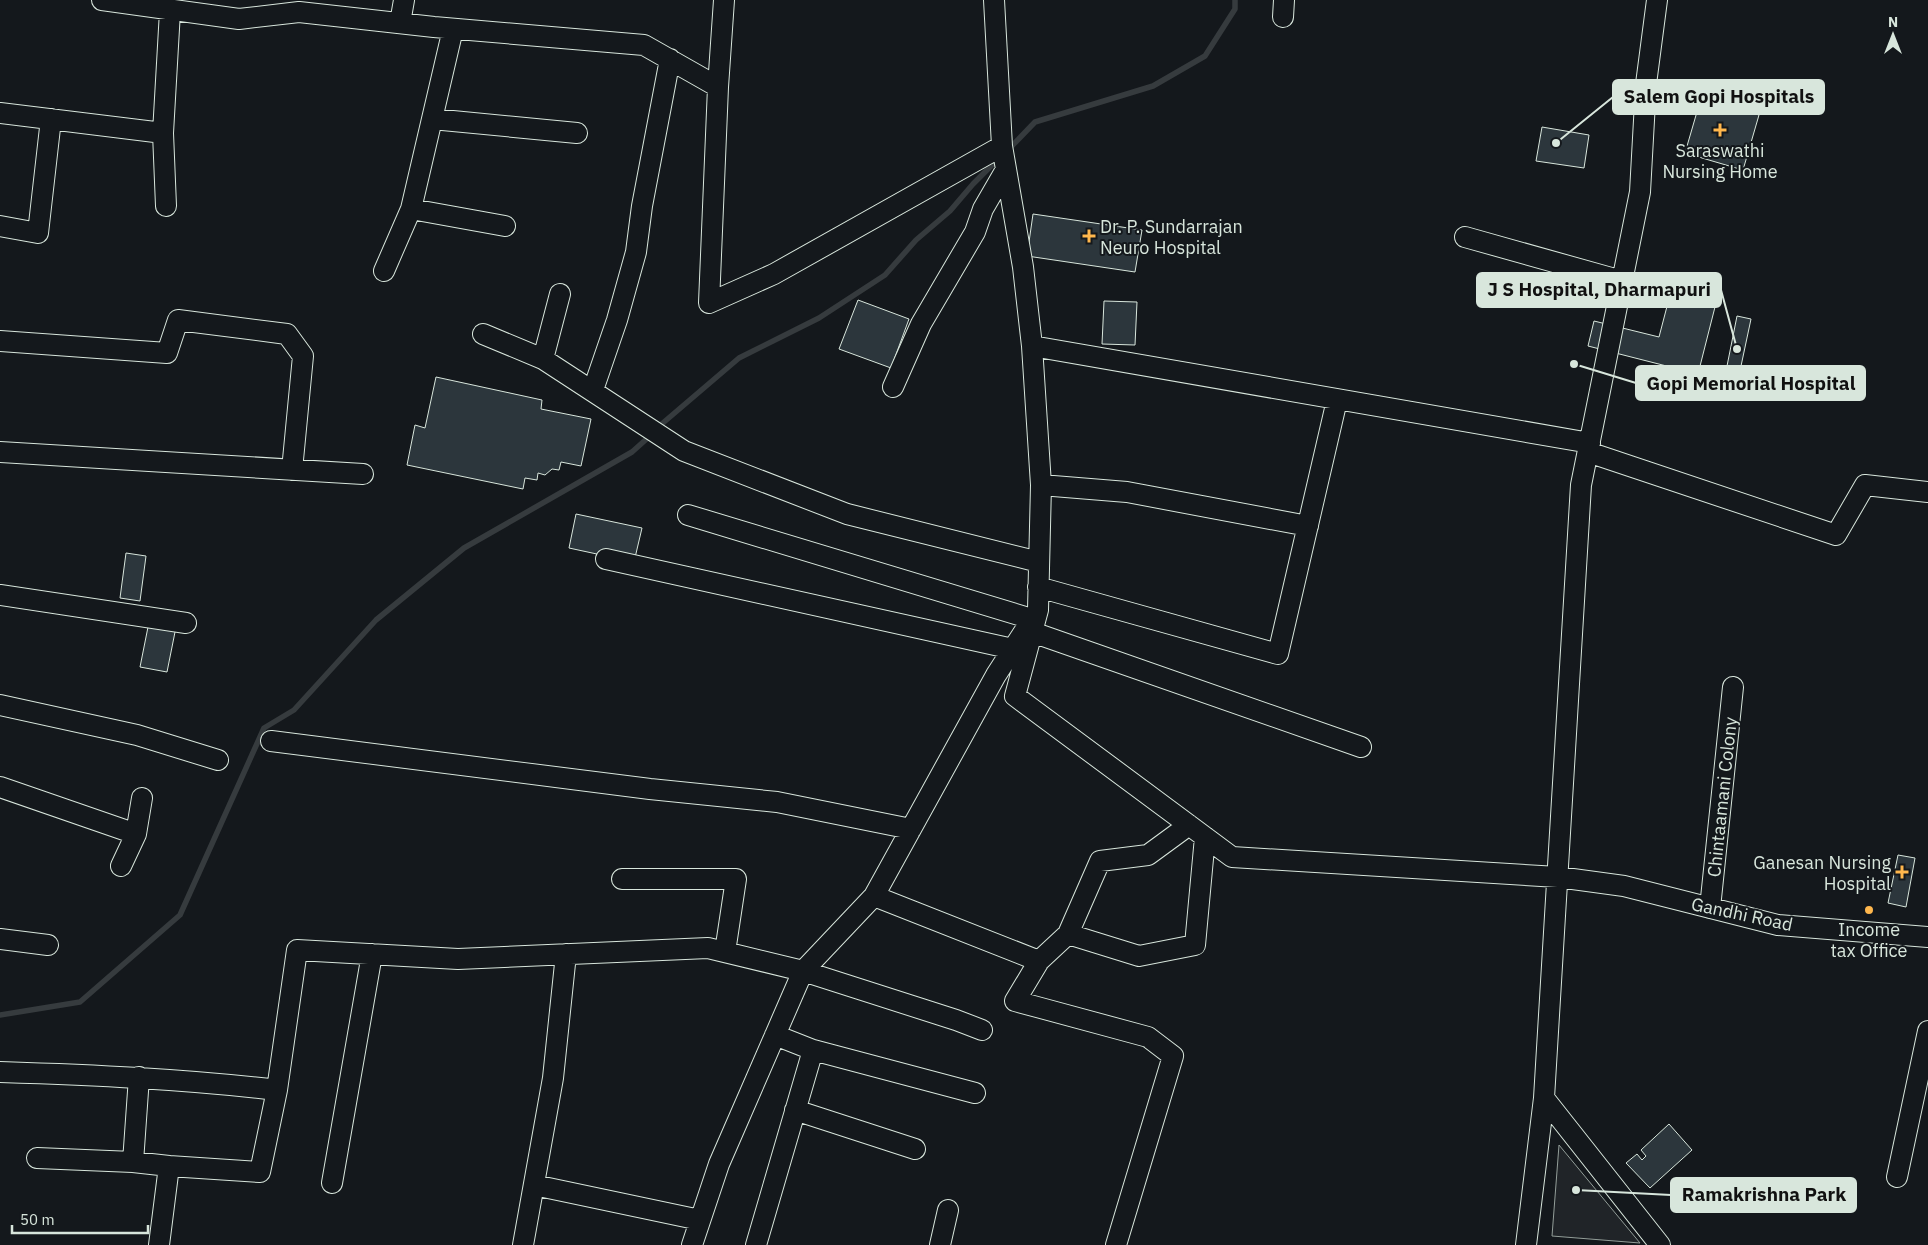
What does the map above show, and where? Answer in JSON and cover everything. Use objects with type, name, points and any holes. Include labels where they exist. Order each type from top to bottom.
[{"type":"street","points":[[102,0],[177,8],[239,19],[299,12],[453,29],[644,45],[718,87]]},
{"type":"street","points":[[400,23],[404,0]]},
{"type":"street","points":[[724,0],[718,87],[709,303],[774,274],[1004,157]]},
{"type":"street","points":[[692,1245],[719,1164],[804,971],[874,896],[996,675],[1034,620],[1038,587],[1041,485],[1032,346],[1023,267],[1004,157],[994,0]]},
{"type":"street","points":[[1526,1245],[1544,1098],[1581,484],[1640,192],[1646,84],[1657,0]]},
{"type":"street","points":[[166,206],[163,133],[177,8]]},
{"type":"street","points":[[384,271],[411,209],[453,29]]},
{"type":"street","points":[[593,390],[617,320],[636,252],[642,206],[670,59]]},
{"type":"street","points":[[0,113],[163,133]]},
{"type":"street","points":[[432,119],[577,133]]},
{"type":"street","points":[[0,226],[38,233],[51,120]]},
{"type":"street","points":[[894,388],[920,324],[975,232],[1004,157]]},
{"type":"street","points":[[411,209],[505,226]]},
{"type":"street","points":[[1465,237],[1622,281]]},
{"type":"street","points":[[543,359],[560,294]]},
{"type":"street","points":[[0,341],[167,353],[178,320],[287,334],[303,356],[292,470]]},
{"type":"street","points":[[483,334],[543,359],[684,451],[846,514],[1039,562]]},
{"type":"street","points":[[1032,346],[1589,447],[1836,535],[1865,485],[1928,492]]},
{"type":"street","points":[[1038,587],[1278,654],[1337,400]]},
{"type":"street","points":[[0,452],[363,474]]},
{"type":"street","points":[[1041,485],[1127,492],[1308,526]]},
{"type":"street","points":[[688,515],[1034,620],[1361,747]]},
{"type":"street","points":[[606,559],[1013,649]]},
{"type":"street","points":[[0,595],[186,623]]},
{"type":"street","name":"Gandhi Road","points":[[1034,620],[1015,696],[1232,857],[1558,877],[1624,886],[1778,925],[1928,937]]},
{"type":"street","name":"Chintaamani Colony","points":[[1710,908],[1733,687]]},
{"type":"street","points":[[0,705],[137,735],[218,760]]},
{"type":"street","points":[[271,741],[650,789],[777,802],[911,829]]},
{"type":"street","points":[[0,787],[136,834]]},
{"type":"street","points":[[121,866],[136,834],[142,798]]},
{"type":"street","points":[[1068,934],[1139,956],[1195,945],[1197,831],[1148,855],[1100,861],[1068,934],[1039,961],[1015,1001],[1148,1037],[1173,1056],[1116,1245]]},
{"type":"street","points":[[622,879],[736,879],[725,952]]},
{"type":"street","points":[[874,896],[1039,961]]},
{"type":"street","points":[[0,938],[48,945]]},
{"type":"street","points":[[37,1158],[133,1162],[260,1172],[277,1090],[297,950],[458,959],[708,948],[804,971],[982,1030]]},
{"type":"street","points":[[332,1183],[372,954]]},
{"type":"street","points":[[523,1245],[553,1078],[566,954]]},
{"type":"street","points":[[1897,1177],[1928,1032]]},
{"type":"street","points":[[775,1035],[813,1050],[976,1092]]},
{"type":"street","points":[[756,1245],[813,1050]]},
{"type":"street","points":[[0,1072],[208,1081],[277,1090]]},
{"type":"street","points":[[133,1162],[138,1077]]},
{"type":"street","points":[[1544,1098],[1660,1245]]},
{"type":"street","points":[[795,1110],[915,1150]]},
{"type":"street","points":[[159,1245],[169,1166]]},
{"type":"street","points":[[534,1185],[700,1220]]},
{"type":"street","points":[[940,1245],[948,1210]]},
{"type":"shaded area","points":[[1559,1145],[1640,1243],[1552,1236]]},
{"type":"building","points":[[1701,98],[1759,115],[1743,170],[1685,153]]},
{"type":"building","points":[[1542,127],[1589,135],[1584,168],[1536,161]]},
{"type":"building","points":[[1033,214],[1142,230],[1135,272],[1027,256]]},
{"type":"building","points":[[1671,291],[1716,303],[1698,374],[1588,346],[1594,321],[1659,337]]},
{"type":"building","points":[[858,300],[909,319],[891,368],[839,349]]},
{"type":"building","points":[[1104,301],[1137,302],[1135,345],[1102,344]]},
{"type":"building","points":[[1737,316],[1751,319],[1734,399],[1721,396]]},
{"type":"building","points":[[436,377],[542,400],[541,409],[591,419],[581,466],[561,462],[559,470],[552,469],[545,475],[538,473],[537,480],[525,478],[523,489],[407,465],[415,425],[425,428]]},
{"type":"building","points":[[576,514],[642,528],[634,562],[569,548]]},
{"type":"building","points":[[126,553],[146,556],[140,601],[120,598]]},
{"type":"building","points":[[149,622],[176,627],[167,672],[140,667]]},
{"type":"building","points":[[1898,855],[1915,858],[1906,907],[1888,903]]},
{"type":"building","points":[[1669,1124],[1692,1150],[1650,1188],[1626,1163],[1637,1154],[1642,1160],[1646,1156],[1641,1150]]},
{"type":"waterway","points":[[1007,151],[1035,122],[1153,86],[1205,56],[1235,9],[1235,0]]},
{"type":"waterway","points":[[657,428],[739,358],[819,318],[885,275],[916,240],[950,211],[1000,157]]},
{"type":"waterway","points":[[0,1015],[80,1002],[180,915],[264,728],[294,710],[376,620],[464,548],[632,452],[651,435]]},
{"type":"place","name":"Saraswathi Nursing Home","points":[[1720,130]]},
{"type":"place","name":"Salem Gopi Hospitals","points":[[1556,143]]},
{"type":"place","name":"Dr. P. Sundarrajan Neuro Hospital","points":[[1089,236]]},
{"type":"place","name":"J S Hospital, Dharmapuri","points":[[1737,349]]},
{"type":"place","name":"Gopi Memorial Hospital","points":[[1574,364]]},
{"type":"place","name":"Ganesan Nursing Hospital","points":[[1902,872]]},
{"type":"place","name":"Income tax Office","points":[[1869,910]]},
{"type":"place","name":"Ramakrishna Park","points":[[1576,1190]]}]
